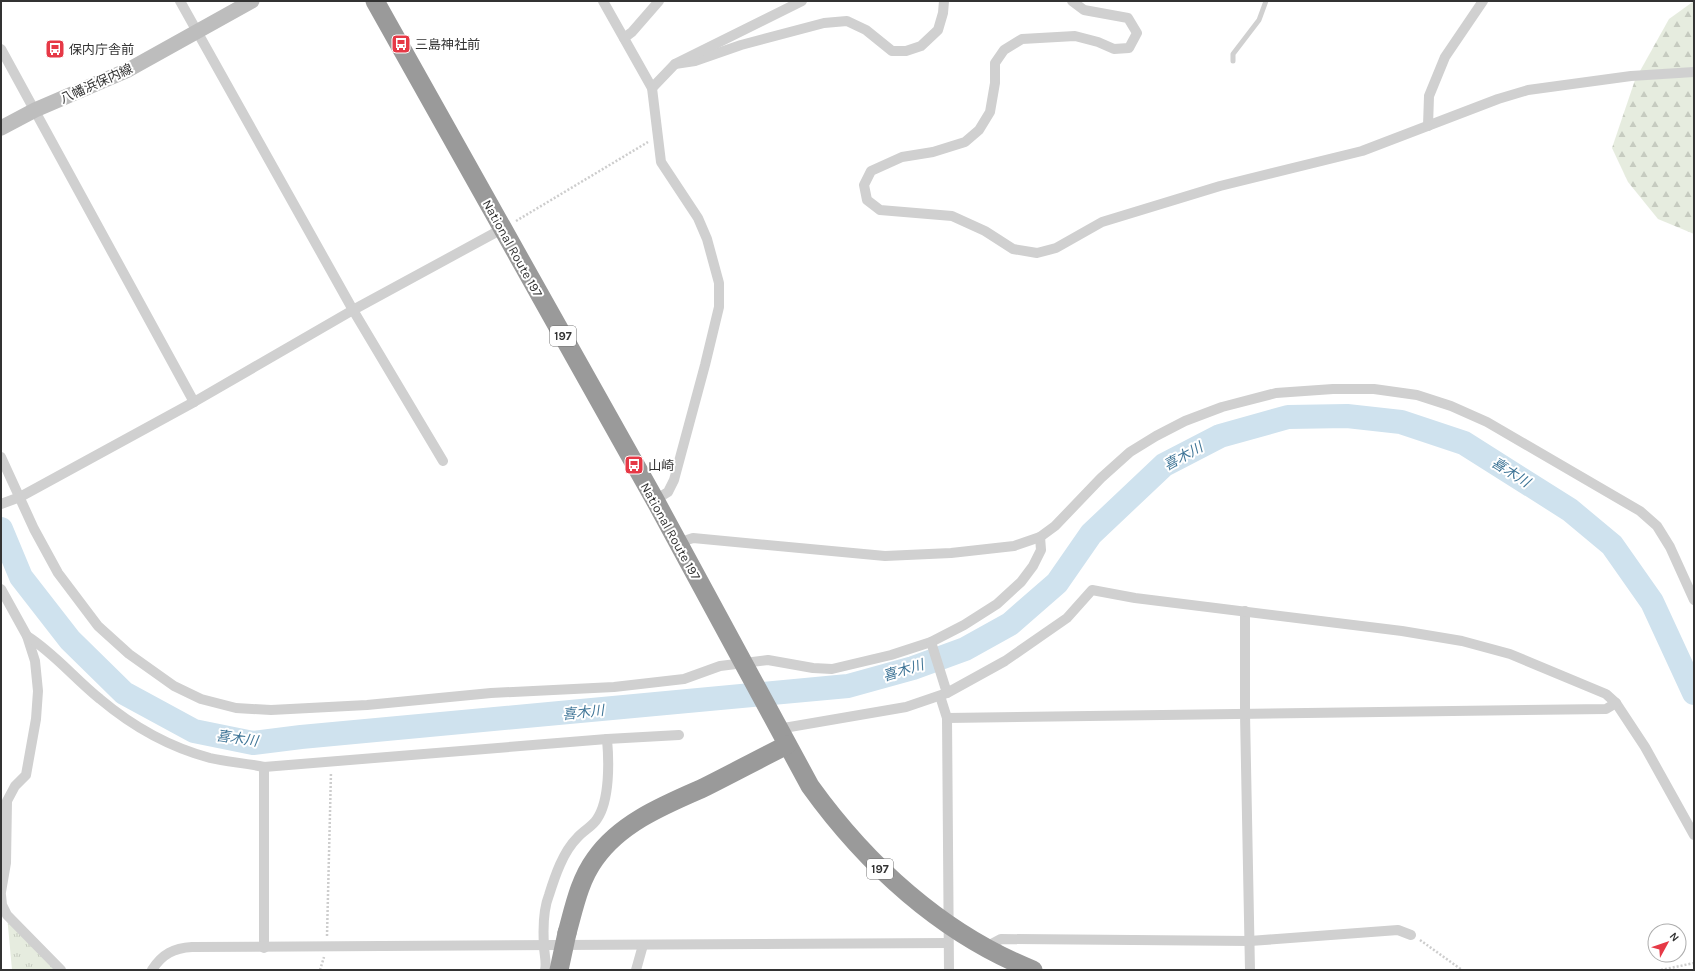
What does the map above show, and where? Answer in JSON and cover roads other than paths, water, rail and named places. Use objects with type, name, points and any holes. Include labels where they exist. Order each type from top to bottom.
[{"type":"highway","name":"National Route 197","points":[[375,1],[655,500],[810,786],[827,809],[873,863],[906,892],[948,923],[986,947],[1033,970]]},
{"type":"highway","points":[[559,970],[580,888],[594,860],[609,841],[658,807],[703,787],[779,731]]},
{"type":"main road","name":"八幡浜保内線","points":[[1,128],[35,110],[128,70],[198,33],[252,1]]},
{"type":"street","points":[[180,1],[354,310],[443,461]]},
{"type":"street","points":[[603,1],[652,88],[661,162],[698,218],[707,239],[720,283],[719,307],[674,480],[668,492],[655,500]]},
{"type":"street","points":[[624,38],[632,32],[658,1]]},
{"type":"street","points":[[652,88],[675,64],[802,1]]},
{"type":"street","points":[[675,64],[695,61],[741,44],[824,23],[847,21],[866,30],[892,51],[906,51],[921,46],[938,30],[944,13],[944,1]]},
{"type":"street","points":[[1072,1],[1084,10],[1128,18],[1137,33],[1129,48],[1114,49],[1098,42],[1076,36],[1022,39],[1004,50],[995,63],[995,83],[990,112],[979,130],[965,142],[933,152],[902,157],[871,171],[864,185],[867,200],[880,210],[952,216],[985,231],[1013,249],[1038,253],[1056,248],[1102,222],[1220,186],[1362,151],[1498,99],[1528,90],[1631,76],[1694,72]]},
{"type":"street","points":[[1428,126],[1429,96],[1445,57],[1483,1]]},
{"type":"street","points":[[1,49],[194,402]]},
{"type":"street","points":[[1,504],[18,498],[194,402],[354,310],[502,229]]},
{"type":"street","points":[[678,543],[693,538],[885,556],[951,553],[1014,546],[1040,537],[1055,526],[1101,478],[1130,452],[1185,421],[1222,407],[1276,393],[1333,389],[1374,389],[1418,395],[1487,422],[1640,511],[1657,526],[1670,547],[1694,600]]},
{"type":"street","points":[[1,456],[18,498],[58,574],[98,626],[129,654],[174,686],[201,699],[236,708],[271,710],[367,705],[490,693],[614,687],[684,679],[720,666],[746,667],[768,660],[813,668],[832,669],[932,645],[964,625],[997,604],[1021,582],[1033,566],[1041,550],[1040,537]]},
{"type":"street","points":[[1,589],[27,636],[36,669],[38,691],[36,719],[26,775],[15,786],[7,801],[6,863],[1,894],[2,905],[7,914],[61,970]]},
{"type":"street","points":[[779,731],[906,707],[944,692],[1005,661],[1067,618],[1092,590],[1135,598],[1402,631],[1462,641],[1510,654],[1606,694],[1616,703],[1645,747],[1694,835]]},
{"type":"street","points":[[1245,611],[1245,714],[1250,970]]},
{"type":"street","points":[[27,636],[43,646],[101,700],[147,732],[171,745],[210,758],[264,766],[607,739],[679,735]]},
{"type":"street","points":[[932,645],[944,692],[947,718],[949,970]]},
{"type":"street","points":[[947,718],[1606,710],[1616,703]]},
{"type":"street","points":[[545,970],[545,916],[548,896],[565,856],[576,839],[597,820],[602,809],[610,768],[607,739]]},
{"type":"street","points":[[264,766],[264,948]]},
{"type":"street","points":[[986,947],[1000,939],[1250,941],[1398,930],[1411,935]]},
{"type":"street","points":[[152,970],[163,957],[179,948],[948,943]]},
{"type":"street","points":[[636,970],[643,945]]},
{"type":"lane","points":[[1233,61],[1233,54],[1259,20],[1266,1]]},
{"type":"waterway","name":"喜木川","points":[[1,529],[21,577],[70,640],[124,693],[194,731],[253,743],[301,737],[848,686],[913,668],[965,649],[1010,624],[1057,583],[1091,534],[1164,465],[1220,436],[1288,417],[1347,416],[1401,422],[1464,443],[1570,510],[1612,545],[1652,602],[1694,693]]},
{"type":"place","name":"三島神社前","points":[[401,44]]},
{"type":"place","name":"保内庁舎前","points":[[55,49]]},
{"type":"place","name":"山崎","points":[[634,465]]}]
